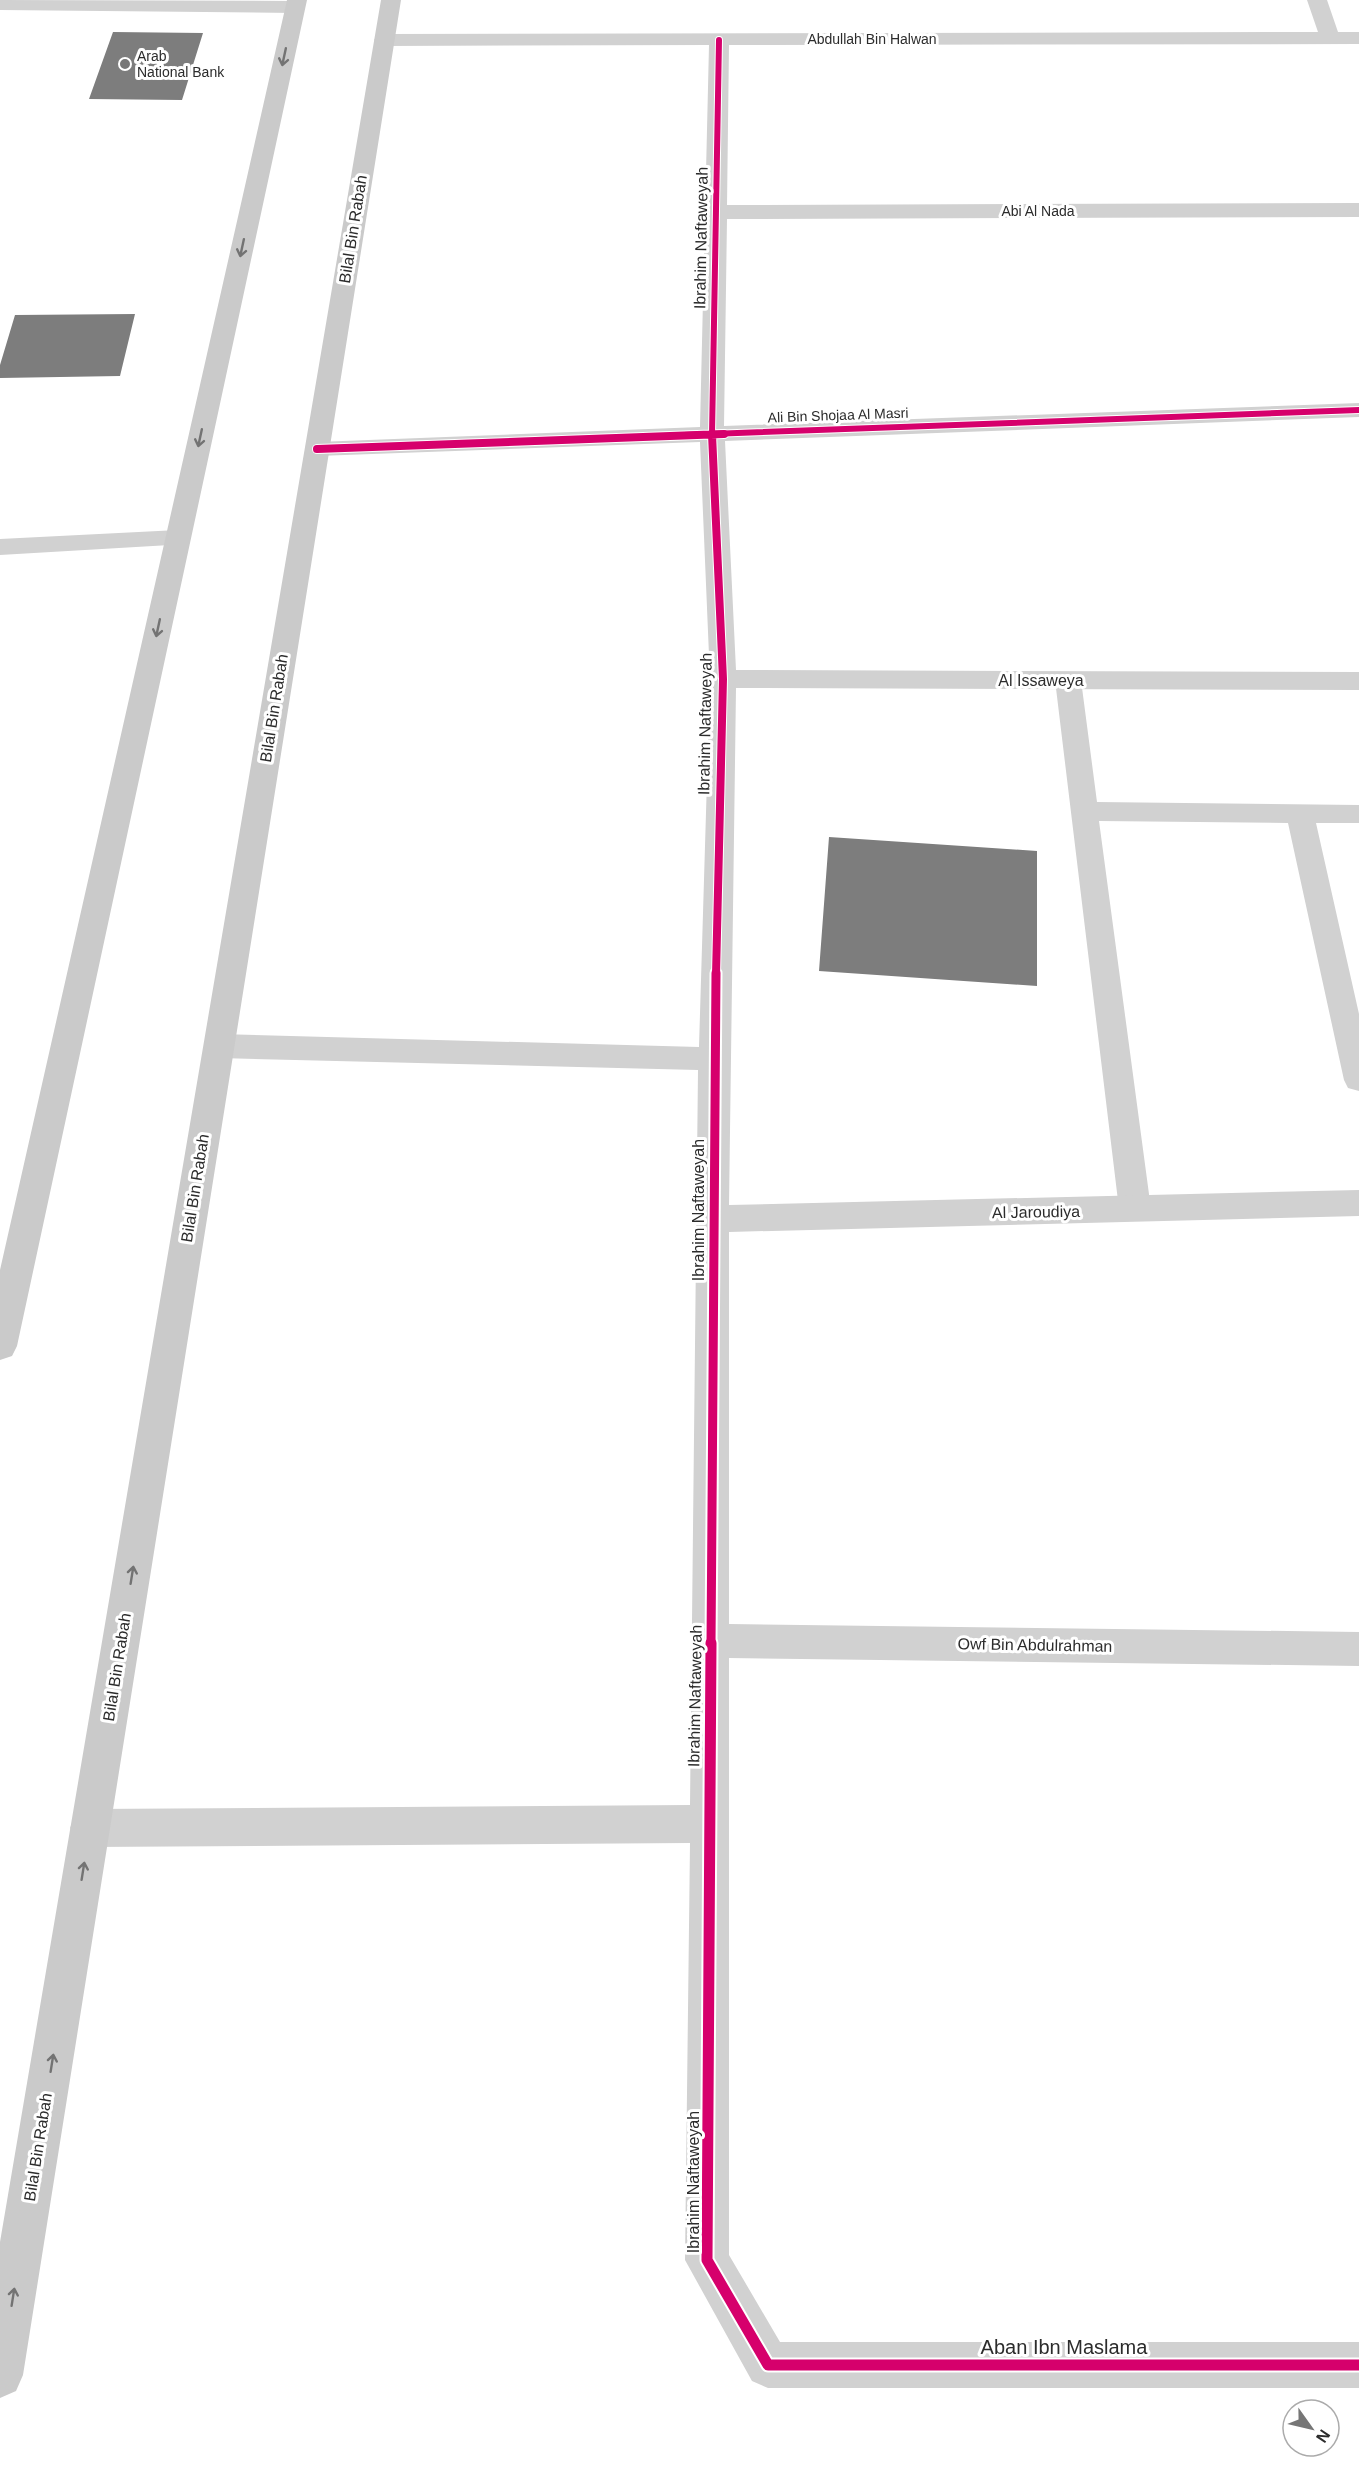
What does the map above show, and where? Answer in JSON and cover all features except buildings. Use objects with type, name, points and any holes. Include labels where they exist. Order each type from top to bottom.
[{"type":"main road","name":"Bilal Bin Rabah","points":[[0,2375],[391,0]]},
{"type":"main road","points":[[0,1346],[296,4]]},
{"type":"street","points":[[1317,0],[1330,39]]},
{"type":"street","points":[[0,4],[296,4]]},
{"type":"street","name":"Abdullah Bin Halwan","points":[[384,40],[1359,38]]},
{"type":"street","name":"Ibrahim Naftaweyah","points":[[719,39],[712,432],[723,679],[714,1059],[707,2260],[768,2365]]},
{"type":"street","name":"Abi Al Nada","points":[[717,212],[1359,210]]},
{"type":"street","name":"Ali Bin Shojaa Al Masri","points":[[317,449],[712,432],[1359,410]]},
{"type":"street","points":[[0,547],[178,538]]},
{"type":"street","name":"Al Issaweya","points":[[723,679],[1359,681]]},
{"type":"street","points":[[219,1046],[714,1059]]},
{"type":"street","name":"Al Jaroudiya","points":[[713,1219],[1359,1203]]},
{"type":"street","name":"Owf Bin Abdulrahman","points":[[711,1641],[1359,1649]]},
{"type":"street","points":[[90,1828],[709,1824]]},
{"type":"street","name":"Aban Ibn Maslama","points":[[768,2365],[1359,2365]]},
{"type":"lane","points":[[1068,680],[1135,1209]]},
{"type":"lane","points":[[1085,811],[1359,814]]},
{"type":"lane","points":[[1300,814],[1359,1080]]},
{"type":"cycle path","points":[[719,40],[712,432],[723,679],[714,1059],[707,2260],[768,2365],[1359,2365]]},
{"type":"cycle path","points":[[317,449],[1359,410]]},
{"type":"place","name":"Arab National Bank","points":[[125,64]]}]
